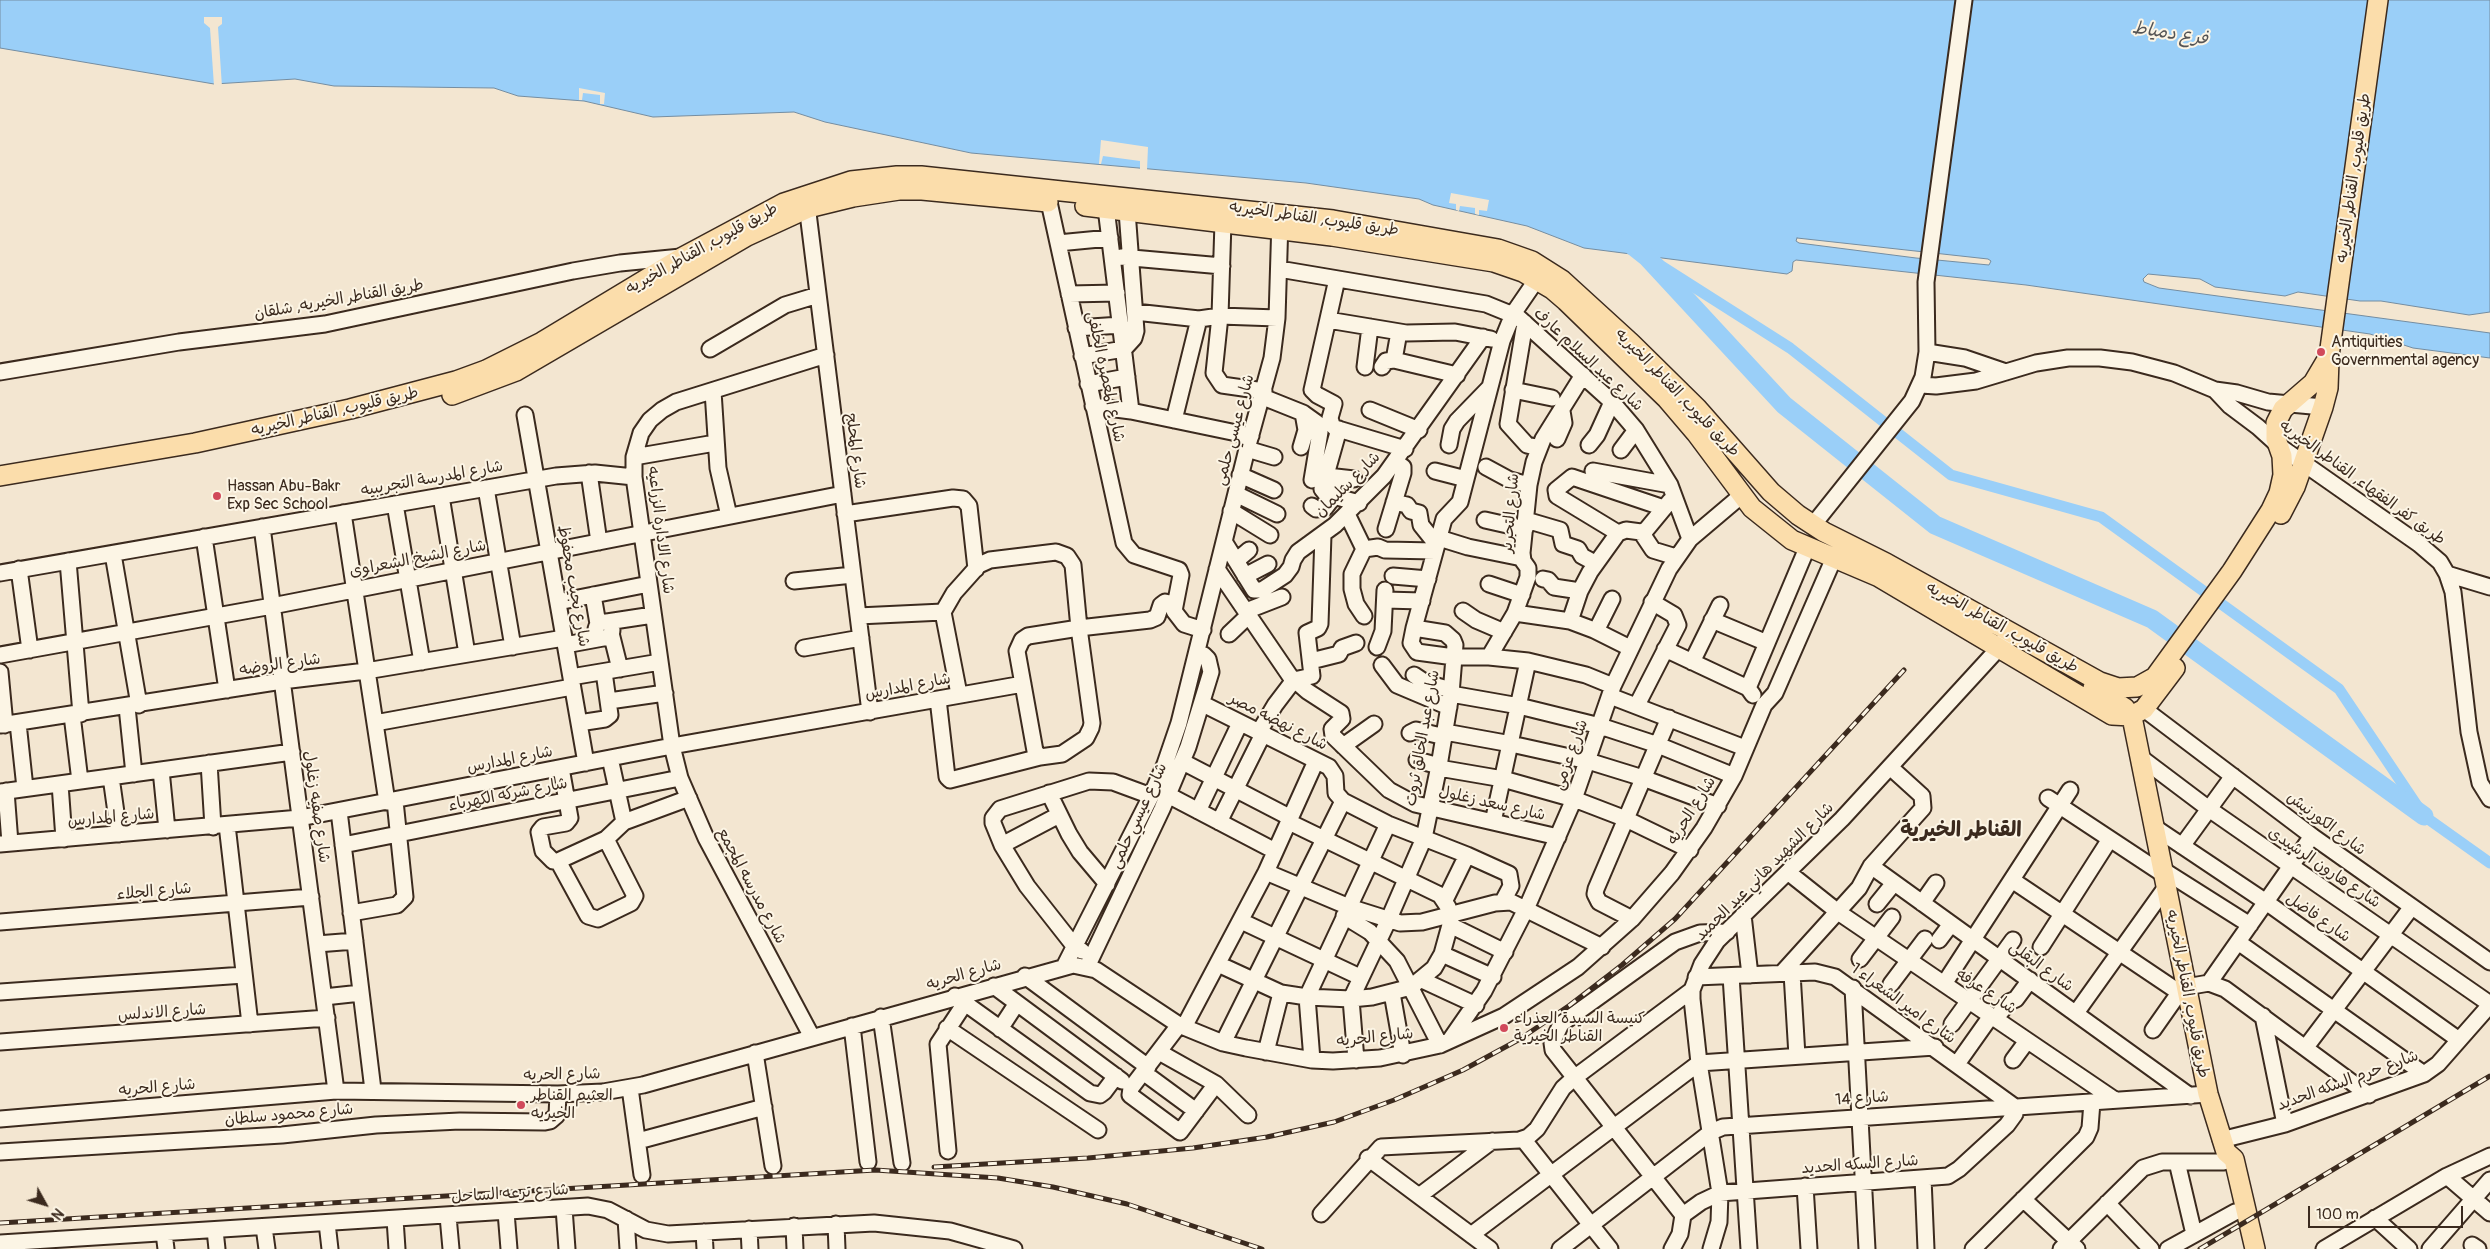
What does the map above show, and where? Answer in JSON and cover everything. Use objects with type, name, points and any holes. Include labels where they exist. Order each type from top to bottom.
[{"type":"main road","name":"طريق قليوب, القناطر الخيريه","points":[[2255,1249],[2226,1153],[2199,1095],[2185,993],[2140,757],[2137,713],[2288,502],[2323,407],[2328,388],[2329,356],[2378,0]]},
{"type":"main road","name":"طريق قليوب, القناطر الخيريه","points":[[583,326],[747,236],[806,201],[851,181],[897,176],[921,176],[1280,221],[1494,262],[1537,279],[1566,301],[1667,399],[1696,433],[1742,495],[1778,531],[1807,548],[1879,577],[1998,649],[2106,711],[2119,716],[2137,713]]},
{"type":"main road","name":"طريق قليوب, القناطر الخيريه","points":[[0,488],[352,415],[431,402],[490,382],[530,364],[683,257],[763,212],[806,201],[853,197],[899,190],[922,190],[1050,202],[1223,222],[1332,220],[1498,249],[1532,261],[1548,270],[1576,292],[1680,391],[1771,492],[1813,526],[1886,563],[2038,649],[2109,686],[2156,686]]},
{"type":"main road","name":"طريق قليوب, القناطر الخيريه","points":[[2235,574],[2279,493],[2283,466],[2276,439],[2276,423],[2283,409],[2313,383],[2329,356]]},
{"type":"main road","name":"طريق قليوب, القناطر الخيريه","points":[[0,476],[195,443],[257,436]]},
{"type":"main road","points":[[2038,649],[2047,662],[2137,713]]},
{"type":"main road","name":"طريق قليوب, القناطر الخيريه","points":[[2226,1153],[2242,1249]]},
{"type":"street","points":[[1813,526],[1912,401],[1921,385],[1927,352],[1926,282],[1964,0]]},
{"type":"street","name":"شارع المحلج","points":[[806,201],[870,712]]},
{"type":"street","name":"شارع المعصره الخلفى","points":[[1050,202],[1124,544],[1134,555],[1179,570],[1181,575],[1174,604]]},
{"type":"street","points":[[1106,208],[1131,411]]},
{"type":"street","points":[[1082,356],[1124,350],[1134,338],[1136,331],[1135,312],[1127,211]]},
{"type":"street","name":"شارع عيسي حلمى","points":[[1065,965],[1151,796],[1177,730],[1225,543],[1240,475],[1264,394],[1272,358],[1277,318],[1280,221]]},
{"type":"street","points":[[1223,222],[1220,316],[1215,378],[1226,387],[1264,394],[1303,413],[1318,423],[1322,489],[1332,496],[1359,503]]},
{"type":"street","points":[[1058,243],[1110,238]]},
{"type":"street","points":[[1112,256],[1222,266]]},
{"type":"street","name":"طريق القناطر الخيريه, شلقان","points":[[0,372],[179,342],[324,324],[573,270],[683,257]]},
{"type":"street","name":"شارع عبد السلام عارف","points":[[1279,268],[1486,304],[1519,319],[1612,402],[1636,430],[1673,490],[1690,539]]},
{"type":"street","points":[[1338,279],[1312,387],[1317,395],[1334,404],[1331,422],[1339,429],[1406,449]]},
{"type":"street","points":[[1537,279],[1519,319],[1502,341],[1460,502],[1446,514],[1411,644],[1414,650],[1454,657],[1489,657],[1528,661],[1576,672],[1637,706],[1746,748]]},
{"type":"street","points":[[1069,294],[1117,293]]},
{"type":"street","points":[[710,349],[785,305],[818,295]]},
{"type":"street","points":[[1135,312],[1199,319],[1220,316],[1277,318]]},
{"type":"street","points":[[1174,420],[1199,319]]},
{"type":"street","points":[[1519,319],[1508,424],[1527,445],[1539,448]]},
{"type":"street","points":[[1328,320],[1399,332],[1455,332],[1502,341]]},
{"type":"street","points":[[1076,328],[1120,325]]},
{"type":"street","points":[[1365,367],[1370,327]]},
{"type":"street","points":[[1399,332],[1388,363],[1457,375]]},
{"type":"street","name":"شارع سليمان","points":[[1225,543],[1254,590],[1262,590],[1289,571],[1295,555],[1323,536],[1359,503],[1396,462],[1483,337]]},
{"type":"street","points":[[1927,352],[1965,358],[2006,372]]},
{"type":"street","name":"شارع الاداره الزراعيه","points":[[672,746],[634,477],[634,457],[641,433],[650,420],[676,402],[826,355]]},
{"type":"street","name":"طريق كفر الفقهاء, القناطر الخيريه","points":[[1921,385],[1936,386],[1976,381],[2036,363],[2068,358],[2100,358],[2132,362],[2174,373],[2215,390],[2237,393],[2268,402],[2323,407]]},
{"type":"street","name":"شارع التحرير","points":[[1489,657],[1515,613],[1529,572],[1522,558],[1528,485],[1539,448],[1557,404],[1583,375]]},
{"type":"street","points":[[1088,384],[1127,377]]},
{"type":"street","points":[[1449,445],[1452,429],[1456,421],[1490,387]]},
{"type":"street","points":[[713,390],[715,443],[729,516]]},
{"type":"street","points":[[1513,390],[1557,404],[1564,423],[1557,439]]},
{"type":"street","name":"طريق كفر الفقهاء, القناطر الخيريه","points":[[2215,390],[2230,406],[2258,427],[2278,446],[2430,553],[2447,574],[2454,592],[2469,732],[2480,783],[2490,799]]},
{"type":"street","points":[[1588,445],[1597,435],[1612,402]]},
{"type":"street","points":[[1093,406],[1131,411],[1174,420],[1249,442],[1274,457]]},
{"type":"street","points":[[1370,410],[1419,430]]},
{"type":"street","points":[[1301,447],[1306,430],[1303,413]]},
{"type":"street","name":"شارع نجيب محفوظ","points":[[525,415],[586,763]]},
{"type":"street","points":[[1321,467],[1339,429]]},
{"type":"street","points":[[1621,450],[1636,430]]},
{"type":"street","points":[[634,457],[715,443]]},
{"type":"street","points":[[1386,529],[1403,470],[1401,464],[1396,462]]},
{"type":"street","points":[[1486,467],[1510,480],[1528,485]]},
{"type":"street","points":[[1435,471],[1466,479]]},
{"type":"street","points":[[1570,621],[1580,591],[1595,563],[1618,533],[1626,530],[1641,532],[1646,530],[1664,508],[1673,490],[1592,471]]},
{"type":"street","points":[[589,473],[599,542]]},
{"type":"street","name":"شارع المدرسة التجريبيه","points":[[0,573],[536,479],[589,473],[634,477]]},
{"type":"street","points":[[1240,475],[1274,490]]},
{"type":"street","points":[[1312,506],[1325,508],[1332,496],[1336,477],[1354,478]]},
{"type":"street","points":[[1618,533],[1557,496],[1556,490],[1572,477],[1664,508]]},
{"type":"street","points":[[486,488],[513,646]]},
{"type":"street","name":"شارع الشيخ الشعراوى","points":[[0,656],[216,617],[843,494]]},
{"type":"street","points":[[1236,494],[1277,514]]},
{"type":"street","name":"شارع عزمى","points":[[1444,1044],[1476,1005],[1527,908],[1574,799],[1612,691],[1630,648],[1676,557],[1690,539],[1742,495]]},
{"type":"street","points":[[441,496],[467,654]]},
{"type":"street","points":[[845,514],[954,498],[963,499],[969,506],[976,569]]},
{"type":"street","points":[[1394,502],[1407,505],[1411,511],[1422,506],[1421,525],[1437,545]]},
{"type":"street","points":[[395,504],[422,662]]},
{"type":"street","points":[[1232,511],[1270,535]]},
{"type":"street","points":[[343,513],[375,723],[399,834],[405,897],[403,902],[397,905],[351,914]]},
{"type":"street","points":[[1347,514],[1364,548]]},
{"type":"street","points":[[1485,520],[1560,530],[1563,544],[1578,549],[1582,556],[1595,563]]},
{"type":"street","name":"شارع صفيه زغلول","points":[[262,527],[336,1091]]},
{"type":"street","points":[[1641,532],[1653,550],[1676,557]]},
{"type":"street","points":[[1219,822],[1275,705],[1294,680],[1311,677],[1308,633],[1318,628],[1320,624],[1323,536]]},
{"type":"street","points":[[204,537],[227,690]]},
{"type":"street","points":[[1364,548],[1378,547],[1385,550],[1437,545],[1522,558]]},
{"type":"street","points":[[1364,548],[1352,574],[1352,589],[1356,604],[1364,616]]},
{"type":"street","points":[[1748,688],[1807,548]]},
{"type":"street","points":[[1236,561],[1249,550]]},
{"type":"street","points":[[938,698],[947,778],[950,780],[1040,757],[1062,754],[1086,738],[1091,728],[1073,565],[1067,556],[1056,552],[990,560],[976,569],[954,592],[943,612],[959,694]]},
{"type":"street","points":[[113,554],[127,633],[133,706],[134,774]]},
{"type":"street","name":"شارع الحريه","points":[[0,1118],[336,1091],[558,1094],[603,1092],[630,1088],[881,1017],[960,1000],[1025,976],[1090,960],[1096,970],[1182,1026],[1223,1043],[1312,1060],[1356,1060],[1404,1055],[1444,1044],[1478,1029],[1530,1000],[1602,947],[1632,918],[1690,850],[1718,806],[1734,776],[1764,705],[1775,693],[1834,558]]},
{"type":"street","points":[[68,561],[75,643],[80,781]]},
{"type":"street","points":[[1245,576],[1268,564]]},
{"type":"street","points":[[19,569],[30,650]]},
{"type":"street","name":"شارع سعد زغلول","points":[[1218,569],[1294,680],[1341,713],[1342,719],[1332,731],[1333,736],[1389,790],[1401,798],[1430,807],[1558,837]]},
{"type":"street","points":[[2447,574],[2490,587]]},
{"type":"street","points":[[794,581],[853,575]]},
{"type":"street","points":[[1393,576],[1428,579]]},
{"type":"street","points":[[1543,579],[1548,580],[1554,587],[1580,591]]},
{"type":"street","points":[[558,602],[649,584]]},
{"type":"street","points":[[1488,584],[1522,595]]},
{"type":"street","points":[[593,595],[620,669]]},
{"type":"street","points":[[1377,647],[1383,631],[1385,595],[1422,601]]},
{"type":"street","points":[[1229,634],[1247,613],[1282,597]]},
{"type":"street","points":[[1596,631],[1612,599]]},
{"type":"street","points":[[1040,757],[1035,751],[1017,651],[1018,645],[1022,640],[1028,636],[1079,628],[1150,620],[1157,616],[1161,605],[1165,602],[1174,604],[1174,611],[1184,624],[1202,630]]},
{"type":"street","points":[[1637,706],[1678,625],[1677,618],[1652,602]]},
{"type":"street","points":[[1692,662],[1720,605]]},
{"type":"street","points":[[1463,611],[1476,620],[1504,632]]},
{"type":"street","points":[[858,616],[943,612]]},
{"type":"street","points":[[1515,613],[1570,621],[1596,631],[1630,648]]},
{"type":"street","name":"شارع الروضه","points":[[8,724],[133,706],[282,681],[366,671],[513,646],[565,642],[653,615]]},
{"type":"street","points":[[1712,620],[1767,643]]},
{"type":"street","name":"شارع عبد الخالق ثروت","points":[[1351,999],[1424,838],[1445,735],[1455,645],[1450,636],[1414,628]]},
{"type":"street","name":"شارع الشهيد هاني عبد الحميد","points":[[1694,984],[1709,952],[1726,932],[1789,873],[1890,767],[1998,649],[2009,632]]},
{"type":"street","points":[[804,648],[861,638]]},
{"type":"street","points":[[1311,662],[1339,654],[1342,648],[1356,643]]},
{"type":"street","points":[[1666,649],[1748,688],[1764,705]]},
{"type":"street","name":"شارع عيسي حلمى","points":[[1090,960],[1168,795],[1203,704],[1211,672],[1210,665],[1204,655],[1197,653]]},
{"type":"street","points":[[1494,822],[1528,661]]},
{"type":"street","points":[[375,723],[572,682],[604,672],[660,662]]},
{"type":"street","points":[[1382,665],[1391,689],[1519,706],[1600,726],[1658,744],[1734,776]]},
{"type":"street","points":[[0,672],[8,724],[25,788]]},
{"type":"street","points":[[579,723],[608,718],[611,712],[604,672]]},
{"type":"street","points":[[1414,675],[1450,697]]},
{"type":"street","name":"شارع المدارس","points":[[5,844],[300,818],[672,746],[1023,684]]},
{"type":"street","points":[[609,701],[664,694]]},
{"type":"street","name":"شارع نهضه مصر","points":[[1203,704],[1332,771],[1336,793],[1343,801]]},
{"type":"street","name":"شارع الكورنيش","points":[[2137,713],[2233,776],[2411,908],[2490,962]]},
{"type":"street","points":[[1632,918],[1599,902],[1595,894],[1669,718]]},
{"type":"street","points":[[1198,811],[1240,723]]},
{"type":"street","points":[[1343,746],[1374,724]]},
{"type":"street","points":[[1410,733],[1416,730],[1511,744],[1588,761],[1643,778],[1718,806]]},
{"type":"street","name":"شارع مدرسه المجمع","points":[[672,746],[680,778],[706,838],[812,1037]]},
{"type":"street","points":[[5,844],[3,791],[292,752]]},
{"type":"street","name":"شارع هارون الرشيدى","points":[[2140,757],[2209,809],[2490,1005]]},
{"type":"street","points":[[610,758],[624,822]]},
{"type":"street","points":[[1417,760],[1439,767],[1504,779],[1574,799],[1626,819],[1690,850]]},
{"type":"street","points":[[1216,1084],[1180,1132],[1132,1099],[1130,1091],[1145,1069],[1182,1026],[1218,964],[1266,872],[1316,761]]},
{"type":"street","points":[[1182,762],[1235,789],[1324,839],[1440,895],[1448,913],[1505,952]]},
{"type":"street","points":[[209,763],[236,903],[250,1024]]},
{"type":"street","points":[[1797,1056],[1787,973],[1859,888],[1871,866],[1924,804],[1920,793],[1890,767]]},
{"type":"street","points":[[561,768],[571,817],[569,820],[543,827],[539,832],[545,855],[558,862],[588,916],[598,919],[631,903],[635,896],[606,839]]},
{"type":"street","points":[[161,770],[167,830]]},
{"type":"street","points":[[2182,846],[2233,776]]},
{"type":"street","points":[[111,777],[119,834]]},
{"type":"street","name":"شارع شركه الكهرباء","points":[[343,846],[680,778]]},
{"type":"street","points":[[1090,960],[1084,952],[1075,947],[1027,886],[1002,845],[993,823],[993,818],[1000,809],[1097,780],[1113,782],[1151,796]]},
{"type":"street","points":[[60,784],[64,839]]},
{"type":"street","points":[[1944,984],[2012,880],[2054,802],[2070,790]]},
{"type":"street","points":[[1049,793],[1058,815],[1080,852],[1107,884]]},
{"type":"street","points":[[1168,795],[1275,851]]},
{"type":"street","points":[[558,862],[606,839],[624,822],[689,798]]},
{"type":"street","points":[[1223,1043],[1343,801],[1388,824],[1467,855],[1509,874],[1511,886],[1503,901]]},
{"type":"street","points":[[2054,802],[2164,877],[2250,925]]},
{"type":"street","points":[[339,811],[373,1090]]},
{"type":"street","points":[[1002,845],[1058,815]]},
{"type":"street","points":[[1312,1060],[1307,997],[1388,824]]},
{"type":"street","name":"شارع فاضل","points":[[2154,827],[2266,902],[2459,1040]]},
{"type":"street","points":[[2153,1030],[2185,993],[2209,983],[2312,836]]},
{"type":"street","points":[[2041,947],[2110,839]]},
{"type":"street","points":[[1218,964],[1281,993],[1307,997],[1351,999],[1392,993],[1417,983],[1434,968],[1442,954],[1448,913],[1467,855]]},
{"type":"street","name":"شارع البقلى","points":[[1871,866],[2076,1014],[2199,1095]]},
{"type":"street","points":[[1266,872],[1347,911],[1400,923],[1422,922],[1448,913],[1503,901],[1527,908],[1602,947]]},
{"type":"street","name":"شارع عرفه","points":[[1789,873],[1838,912],[2114,1100]]},
{"type":"street","points":[[2076,1014],[2119,953],[2164,877]]},
{"type":"street","points":[[2012,880],[2119,953],[2185,993]]},
{"type":"street","points":[[1877,904],[1894,882]]},
{"type":"street","points":[[1922,903],[1936,883]]},
{"type":"street","name":"شارع الجلاء","points":[[0,922],[311,897]]},
{"type":"street","points":[[2306,1047],[2411,908]]},
{"type":"street","points":[[1347,911],[1379,940],[1417,983],[1444,1044]]},
{"type":"street","points":[[1743,915],[1750,975]]},
{"type":"street","points":[[1860,958],[1892,917]]},
{"type":"street","points":[[1241,921],[1360,977]]},
{"type":"street","points":[[1891,984],[1909,960],[1951,924]]},
{"type":"street","points":[[1672,1249],[1680,1234],[1682,1215],[1553,1050],[1554,1036],[1561,1024],[1675,942],[1700,933],[1726,932]]},
{"type":"street","points":[[1952,1024],[2013,940]]},
{"type":"street","points":[[317,944],[355,942]]},
{"type":"street","points":[[2238,942],[2424,1074]]},
{"type":"street","points":[[1442,954],[1492,977]]},
{"type":"street","name":"شارع امير الشعراء 1","points":[[1694,984],[1731,976],[1787,973],[1826,974],[1840,979],[2015,1107]]},
{"type":"street","points":[[0,992],[244,974]]},
{"type":"street","points":[[1025,976],[1196,1111]]},
{"type":"street","points":[[1731,976],[1749,1249]]},
{"type":"street","points":[[1957,1064],[1993,1018],[2009,1002],[2016,999],[2030,980]]},
{"type":"street","points":[[1417,983],[1476,1005]]},
{"type":"street","points":[[2209,983],[2225,989],[2369,1095]]},
{"type":"street","points":[[1694,984],[1699,1063],[1720,1193],[1718,1222],[1711,1249]]},
{"type":"street","points":[[1321,1214],[1368,1158],[1377,1149],[1385,1145],[1523,1139],[1533,1133],[1558,1096],[1574,1078],[1694,984]]},
{"type":"street","points":[[994,986],[1131,1088]]},
{"type":"street","points":[[1852,988],[1867,1249]]},
{"type":"street","points":[[324,997],[361,993]]},
{"type":"street","points":[[1266,1052],[1281,993]]},
{"type":"street","points":[[1392,993],[1404,1055]]},
{"type":"street","points":[[1351,999],[1356,1060]]},
{"type":"street","points":[[948,1151],[938,1048],[939,1041],[960,1000],[1095,1095],[1104,1092],[1116,1076]]},
{"type":"street","points":[[1000,1029],[1017,1003]]},
{"type":"street","name":"شارع حرم السكه الحديد","points":[[2069,1246],[2107,1203],[2143,1168],[2162,1162],[2177,1162],[2226,1153],[2285,1124],[2424,1074],[2438,1064],[2490,1005]]},
{"type":"street","points":[[2263,1016],[2285,1124]]},
{"type":"street","points":[[881,1017],[902,1164]]},
{"type":"street","name":"شارع الاندلس","points":[[0,1042],[327,1018]]},
{"type":"street","points":[[852,1026],[868,1162]]},
{"type":"street","points":[[947,1028],[1098,1130]]},
{"type":"street","points":[[2013,1060],[2027,1041]]},
{"type":"street","points":[[1471,1235],[1612,1126],[1699,1063],[1934,1048]]},
{"type":"street","points":[[1159,1052],[1216,1084],[1248,1115]]},
{"type":"street","points":[[755,1053],[773,1166]]},
{"type":"street","points":[[1036,1088],[1051,1065]]},
{"type":"street","points":[[630,1088],[642,1175]]},
{"type":"street","name":"شارع محمود سلطان","points":[[0,1152],[282,1135],[376,1125],[460,1121],[545,1122],[550,1121],[557,1114],[558,1094]]},
{"type":"street","name":"شارع 14","points":[[1560,1249],[1711,1132],[1723,1127],[1741,1124],[2199,1095]]},
{"type":"street","points":[[1972,1249],[2086,1137],[2090,1128],[2092,1102]]},
{"type":"street","points":[[638,1141],[764,1107]]},
{"type":"street","name":"شارع السكه الحديد","points":[[1682,1215],[1701,1202],[1720,1193],[1948,1176],[1959,1169],[2012,1120],[2015,1107]]},
{"type":"street","points":[[1523,1139],[1610,1249]]},
{"type":"street","points":[[1419,1196],[1492,1141]]},
{"type":"street","points":[[2324,1249],[2446,1176],[2490,1156]]},
{"type":"street","points":[[1368,1158],[1490,1249]]},
{"type":"street","points":[[2177,1162],[2194,1234]]},
{"type":"street","points":[[2446,1176],[2490,1212]]},
{"type":"street","points":[[1923,1178],[1926,1249]]},
{"type":"street","points":[[2430,1249],[2490,1180]]},
{"type":"street","points":[[1805,1186],[1809,1249]]},
{"type":"street","points":[[2023,1199],[2069,1246]]},
{"type":"street","points":[[2107,1203],[2151,1249]]},
{"type":"street","points":[[564,1208],[567,1249]]},
{"type":"street","name":"شارع ترعه الساحل","points":[[0,1242],[115,1242],[164,1233],[564,1208],[598,1208],[657,1233],[836,1224],[912,1226],[950,1232],[1014,1249]]},
{"type":"street","points":[[506,1212],[509,1249]]},
{"type":"street","points":[[2168,1249],[2235,1212]]},
{"type":"street","points":[[448,1216],[451,1249]]},
{"type":"street","points":[[2375,1218],[2409,1249]]},
{"type":"street","points":[[395,1219],[397,1249]]},
{"type":"street","points":[[626,1219],[628,1249]]},
{"type":"street","points":[[327,1223],[330,1249]]},
{"type":"street","points":[[836,1224],[837,1249]]},
{"type":"street","points":[[794,1226],[795,1249]]},
{"type":"street","points":[[264,1227],[267,1249]]},
{"type":"street","points":[[749,1229],[750,1249]]},
{"type":"street","points":[[214,1230],[217,1249]]},
{"type":"street","points":[[704,1232],[705,1249]]},
{"type":"street","points":[[164,1233],[166,1249]]},
{"type":"water","name":"فرع دمياط","points":[[0,0],[2490,0],[2490,312],[2469,315],[2381,301],[2360,301],[2298,292],[2285,296],[2215,287],[2200,279],[2148,274],[2143,279],[2144,282],[2159,288],[2490,333],[2490,358],[2413,348],[2370,334],[2026,285],[1796,260],[1793,262],[1792,271],[1787,274],[1584,248],[1527,226],[1433,205],[1419,199],[1306,183],[971,153],[825,122],[794,112],[653,117],[584,101],[518,96],[494,88],[334,86],[295,79],[214,84],[0,48]],"holes":[[[1797,238],[1988,259],[1991,261],[1989,265],[1916,258],[1799,243],[1796,241]]]},
{"type":"pier","points":[[204,17],[222,17],[222,24],[218,27],[222,87],[214,86],[210,28],[204,23]]},
{"type":"pier","points":[[579,88],[605,93],[604,104],[600,104],[600,95],[583,93],[582,100],[579,100]]},
{"type":"pier","points":[[1101,140],[1148,147],[1147,170],[1140,169],[1140,161],[1103,156],[1101,164],[1099,164]]},
{"type":"pier","points":[[1451,193],[1489,200],[1487,211],[1479,210],[1479,215],[1475,214],[1475,208],[1460,206],[1459,211],[1456,210],[1456,204],[1449,203]]},
{"type":"waterway","points":[[1628,242],[1647,257],[1784,405],[1935,525],[2152,619],[2424,816]]},
{"type":"waterway","points":[[1647,257],[1790,348],[1951,475],[2101,517],[2339,689],[2424,816],[2490,863]]},
{"type":"railway","points":[[934,1167],[1088,1158],[1193,1148],[1267,1137],[1334,1122],[1394,1100],[1463,1070],[1520,1039],[1570,1005],[1622,965],[1675,919],[1904,670]]},
{"type":"railway","points":[[2200,1249],[2490,1076]]},
{"type":"railway","points":[[0,1223],[875,1170],[998,1178],[1053,1187],[1127,1204],[1262,1249]]},
{"type":"place","name":"Antiquities Governmental agency","points":[[2321,352]]},
{"type":"place","name":"Hassan Abu-Bakr Exp Sec School","points":[[217,496]]},
{"type":"place","name":"كنيسة السيدة العذراء القناطر الخيرية","points":[[1504,1028]]},
{"type":"place","name":"العثيم القناطر الخيريه","points":[[521,1105]]},
{"type":"district","name":"القناطر الخيرية","points":[[1961,831]]}]
